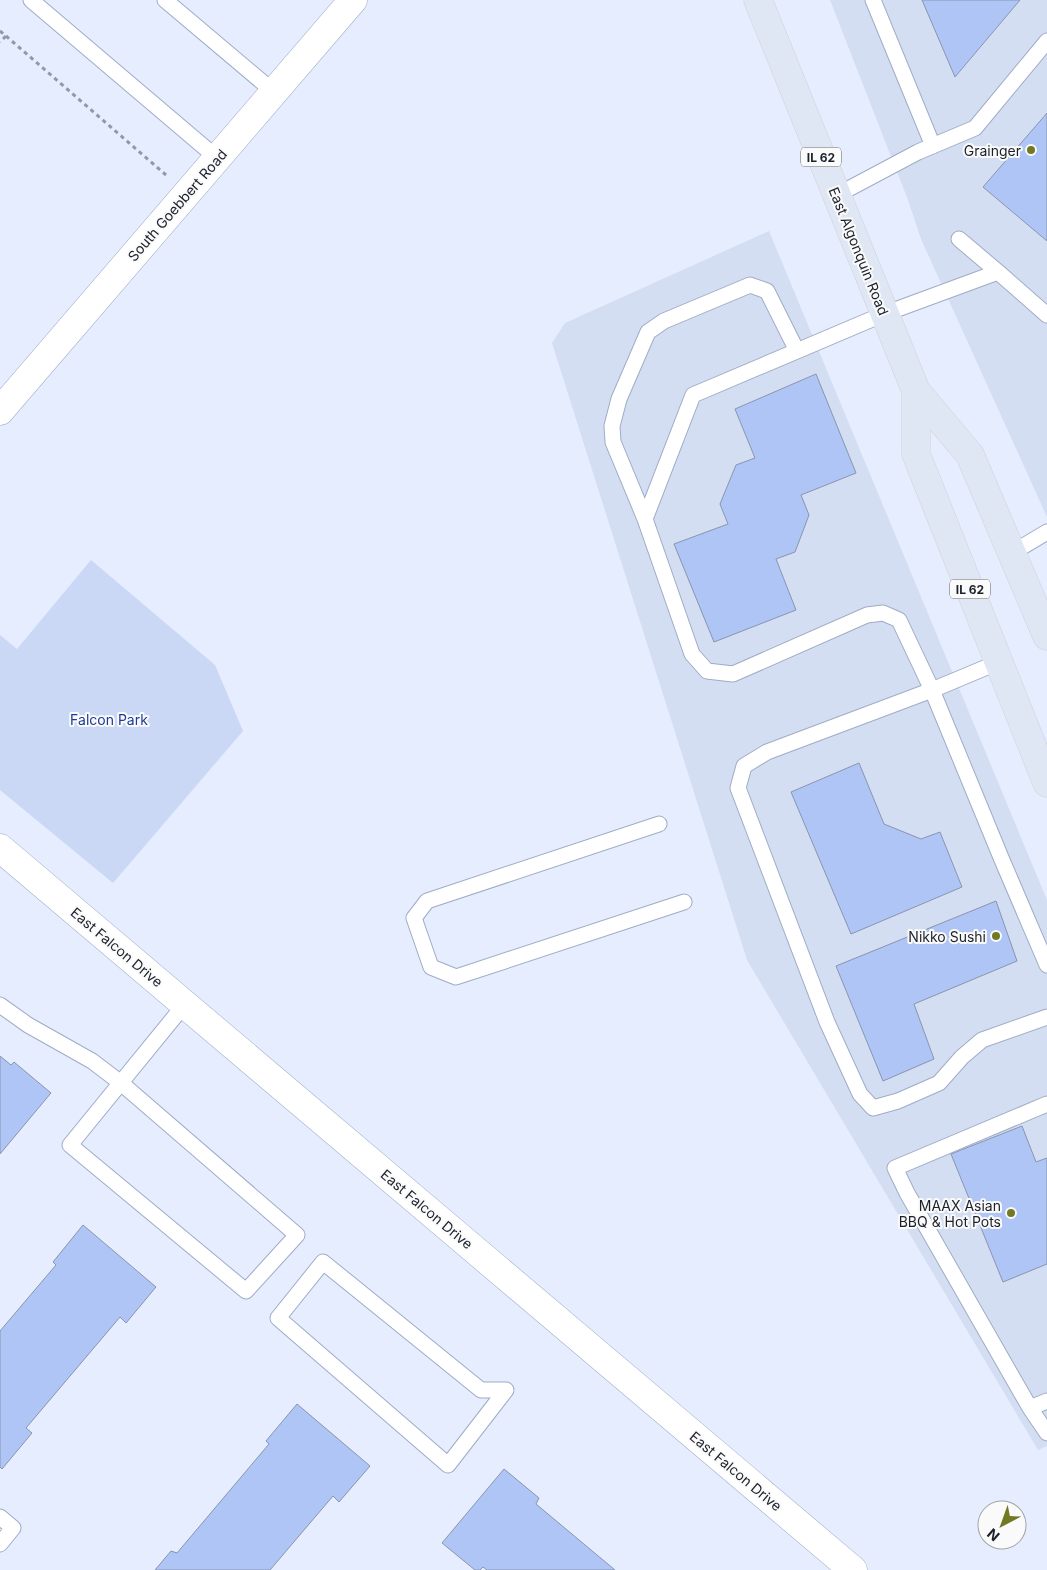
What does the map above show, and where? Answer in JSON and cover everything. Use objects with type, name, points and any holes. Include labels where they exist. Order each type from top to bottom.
[{"type":"main road","name":"East Algonquin Road","points":[[758,0],[916,391],[970,455],[1044,622]]},
{"type":"main road","name":"East Algonquin Road","points":[[916,391],[916,454],[1047,783]]},
{"type":"street","name":"South Goebbert Road","points":[[0,411],[353,0]]},
{"type":"street","name":"East Falcon Drive","points":[[0,848],[853,1570]]},
{"type":"lane","points":[[32,0],[217,158]]},
{"type":"lane","points":[[165,0],[274,92]]},
{"type":"lane","points":[[873,0],[932,146]]},
{"type":"lane","points":[[837,195],[918,152],[975,128],[1047,41]]},
{"type":"lane","points":[[959,240],[1047,315]]},
{"type":"lane","points":[[645,519],[693,395],[884,314],[998,272]]},
{"type":"lane","points":[[797,351],[767,291],[750,285],[664,321],[648,332],[619,399],[612,426],[613,442],[645,519],[692,654],[708,671],[733,674],[867,615],[883,613],[899,620],[932,690],[1047,965]]},
{"type":"lane","points":[[1012,553],[1047,532]]},
{"type":"lane","points":[[999,662],[932,690],[767,752],[744,766],[738,788],[827,1022],[860,1094],[873,1108],[898,1101],[939,1083],[962,1057],[982,1040],[1047,1017]]},
{"type":"lane","points":[[659,824],[427,901],[414,918],[431,968],[456,977],[684,902]]},
{"type":"lane","points":[[0,1005],[28,1025],[92,1061],[121,1083],[297,1235],[246,1291],[70,1145],[121,1083],[185,1004]]},
{"type":"lane","points":[[1047,1104],[895,1168],[907,1193],[1030,1408],[1047,1433]]},
{"type":"lane","points":[[323,1262],[481,1390],[506,1390],[448,1465],[278,1318],[323,1262]]},
{"type":"lane","points":[[1030,1408],[1047,1401]]},
{"type":"lane","points":[[0,1517],[13,1528],[0,1544]]},
{"type":"path","points":[[0,31],[166,175]]},
{"type":"path","points":[[0,42],[6,36]]},
{"type":"shaded area","points":[[830,0],[1047,0],[1047,517],[921,239],[908,200]]},
{"type":"shaded area","points":[[769,231],[1047,900],[1047,1446],[1038,1450],[747,960],[552,343],[565,323]]},
{"type":"green space","name":"Falcon Park","points":[[91,560],[215,665],[243,731],[113,883],[0,790],[0,635],[17,649]]},
{"type":"building","points":[[922,0],[1020,0],[955,77]]},
{"type":"building","name":"Grainger","points":[[1047,113],[1047,241],[983,187]]},
{"type":"building","points":[[816,374],[856,473],[801,495],[809,515],[795,552],[776,559],[796,610],[714,642],[674,544],[728,524],[720,504],[736,465],[755,458],[735,409]]},
{"type":"building","points":[[859,763],[884,824],[921,839],[940,832],[962,887],[851,934],[791,792]]},
{"type":"building","points":[[996,901],[1017,961],[914,1004],[934,1059],[883,1081],[836,966]]},
{"type":"building","points":[[0,1056],[11,1065],[14,1062],[51,1093],[0,1154]]},
{"type":"building","name":"MAAX Asian BBQ & Hot Pots","points":[[1022,1126],[1036,1162],[1047,1158],[1047,1264],[1003,1282],[951,1154]]},
{"type":"building","points":[[83,1225],[156,1287],[126,1323],[120,1317],[26,1428],[32,1433],[2,1469],[0,1467],[0,1331],[56,1265],[53,1262]]},
{"type":"building","points":[[297,1404],[370,1466],[339,1502],[333,1496],[270,1570],[155,1570],[171,1551],[177,1553],[269,1444],[266,1441]]},
{"type":"building","points":[[504,1469],[539,1498],[536,1504],[615,1570],[487,1570],[483,1567],[480,1570],[475,1570],[442,1543]]},
{"type":"place","name":"Grainger","points":[[1031,150]]},
{"type":"place","name":"Nikko Sushi","points":[[996,936]]},
{"type":"place","name":"MAAX Asian BBQ & Hot Pots","points":[[1011,1213]]}]
